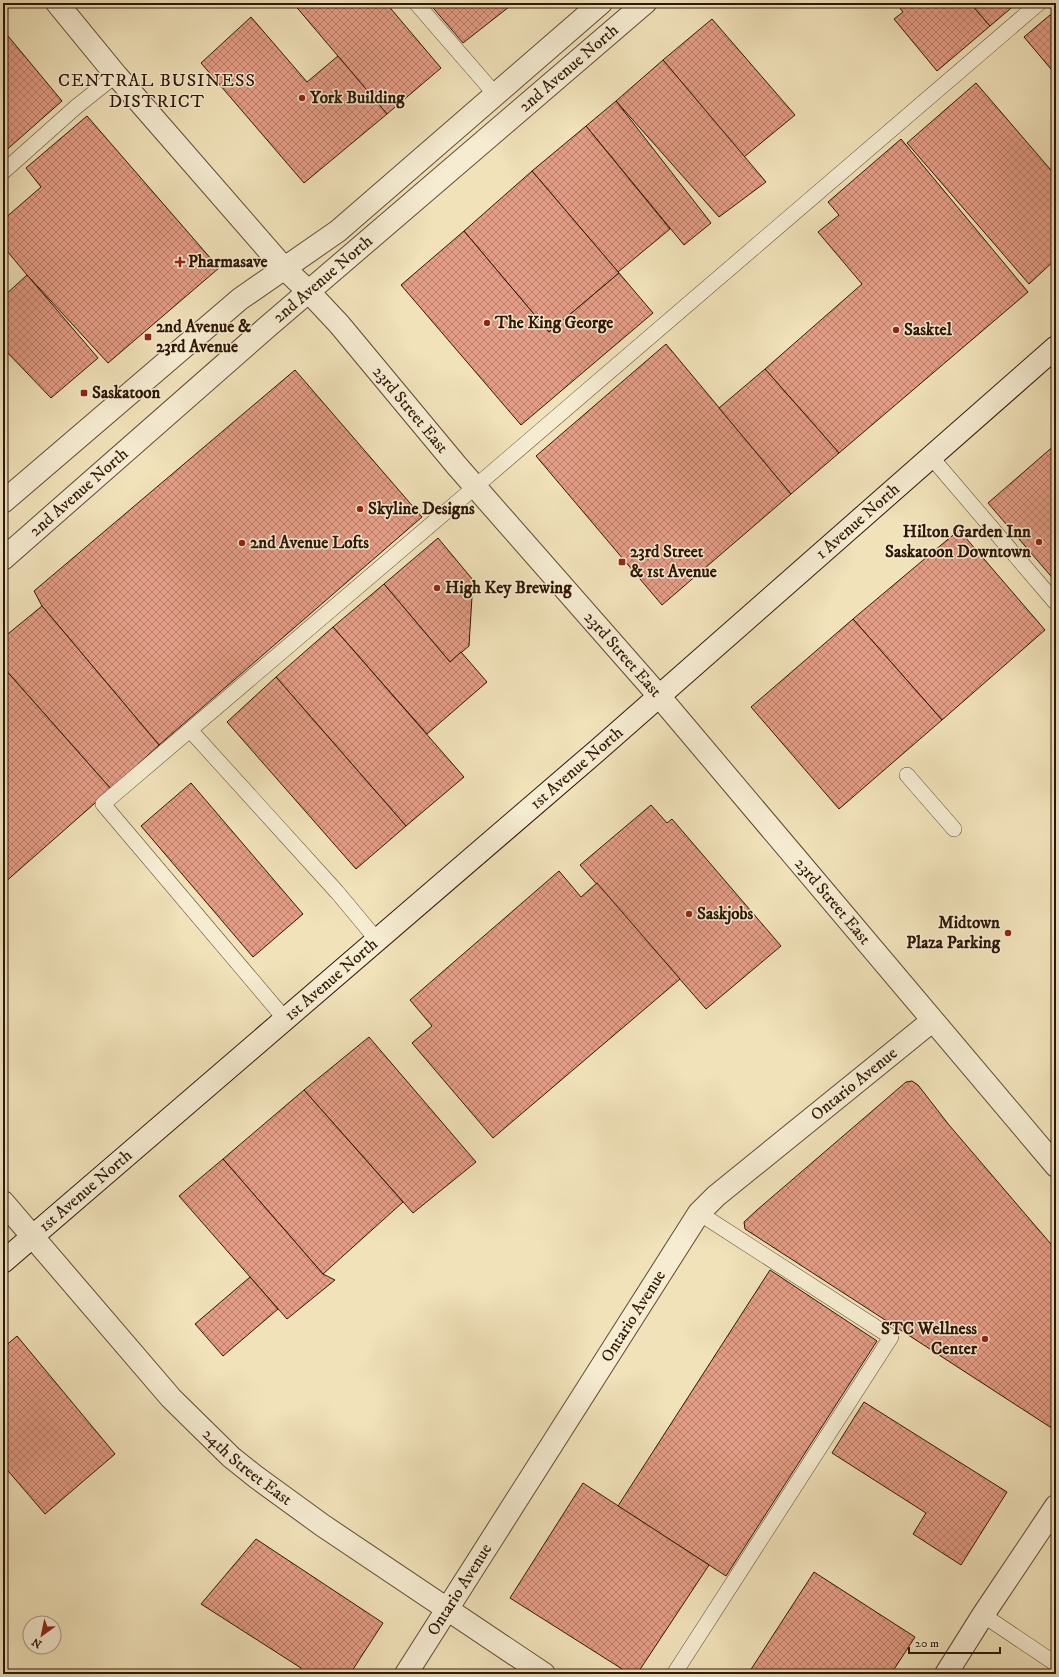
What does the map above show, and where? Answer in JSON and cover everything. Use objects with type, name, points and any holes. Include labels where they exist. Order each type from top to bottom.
[{"type":"street","name":"23rd Street East","points":[[56,3],[116,75],[284,268],[308,291],[349,336],[475,487],[659,696],[802,863],[932,1021],[1054,1158]]},
{"type":"street","name":"2nd Avenue North","points":[[3,502],[240,299],[350,221],[601,3]]},
{"type":"street","name":"2nd Avenue North","points":[[3,559],[308,291],[645,3]]},
{"type":"street","name":"1 Avenue North","points":[[659,696],[932,458],[1056,347]]},
{"type":"street","name":"1st Avenue North","points":[[3,1262],[659,696]]},
{"type":"street","name":"Ontario Avenue","points":[[406,1674],[699,1213],[716,1196],[932,1021]]},
{"type":"street","name":"24th Street East","points":[[3,1202],[171,1398],[210,1437],[256,1477],[322,1525],[538,1674]]},
{"type":"street","points":[[946,1674],[983,1615],[1056,1506]]},
{"type":"lane","points":[[416,3],[495,94]]},
{"type":"lane","points":[[285,1019],[103,804],[1039,3]]},
{"type":"lane","points":[[3,172],[76,107],[116,75]]},
{"type":"lane","points":[[932,458],[1055,602]]},
{"type":"lane","points":[[190,730],[337,892],[377,940]]},
{"type":"lane","points":[[907,775],[954,829]]},
{"type":"lane","points":[[674,1674],[891,1337],[699,1213]]},
{"type":"lane","points":[[983,1615],[1056,1664]]},
{"type":"building","points":[[293,3],[386,3],[441,68],[387,114]]},
{"type":"building","points":[[429,3],[514,3],[463,43]]},
{"type":"building","points":[[896,3],[970,3],[990,26],[937,71],[894,19],[903,12]]},
{"type":"building","points":[[970,3],[1017,3],[990,26]]},
{"type":"building","points":[[1050,15],[1056,15],[1056,75],[1024,37]]},
{"type":"building","name":"York Building","points":[[251,17],[307,82],[338,56],[387,114],[304,183],[201,63]]},
{"type":"building","points":[[712,19],[795,115],[744,157],[663,60]]},
{"type":"building","points":[[3,30],[62,101],[3,153]]},
{"type":"building","points":[[663,60],[766,182],[719,217],[616,101]]},
{"type":"building","points":[[976,83],[1056,176],[1056,259],[1029,284],[907,143]]},
{"type":"building","points":[[616,101],[711,223],[684,245],[586,126]]},
{"type":"building","points":[[87,116],[219,268],[108,363],[27,275],[3,246],[3,220],[41,187],[26,168]]},
{"type":"building","points":[[586,126],[670,229],[618,272],[532,171]]},
{"type":"building","name":"Sasktel","points":[[901,139],[1028,292],[839,453],[765,369],[862,284],[818,232],[839,215],[828,202]]},
{"type":"building","points":[[532,171],[619,273],[549,332],[464,231]]},
{"type":"building","name":"The King George","points":[[464,231],[549,332],[619,273],[653,313],[521,425],[401,285]]},
{"type":"building","points":[[27,275],[98,358],[51,398],[3,348],[3,297]]},
{"type":"building","points":[[666,344],[791,494],[662,605],[536,456]]},
{"type":"building","points":[[765,369],[839,453],[791,494],[719,408]]},
{"type":"building","name":"2nd Avenue Lofts","points":[[295,370],[422,517],[159,745],[42,606],[34,591]]},
{"type":"building","name":"Hilton Garden Inn Saskatoon Downtown","points":[[1056,444],[1056,582],[988,503]]},
{"type":"building","points":[[959,530],[1045,630],[942,720],[853,619]]},
{"type":"building","points":[[438,538],[473,580],[469,646],[450,662],[384,584]]},
{"type":"building","points":[[384,584],[450,662],[461,652],[487,682],[427,734],[333,627]]},
{"type":"building","points":[[42,606],[159,745],[111,789],[3,667],[3,638]]},
{"type":"building","points":[[853,619],[942,720],[839,809],[751,707]]},
{"type":"building","points":[[333,627],[464,777],[406,826],[276,677]]},
{"type":"building","points":[[3,667],[111,789],[3,884]]},
{"type":"building","points":[[276,677],[406,826],[356,869],[227,722]]},
{"type":"building","points":[[191,783],[303,914],[253,957],[141,826]]},
{"type":"building","name":"Saskjobs","points":[[651,805],[667,823],[672,819],[781,946],[706,1009],[580,865]]},
{"type":"building","points":[[559,871],[581,897],[597,883],[680,979],[493,1138],[412,1043],[432,1026],[410,1000]]},
{"type":"building","points":[[369,1037],[476,1162],[413,1213],[304,1090]]},
{"type":"building","name":"STC Wellness Center","points":[[912,1081],[918,1085],[949,1125],[1056,1250],[1056,1429],[1050,1427],[745,1229],[744,1222],[757,1210],[906,1082]]},
{"type":"building","points":[[304,1090],[403,1202],[323,1274],[223,1159]]},
{"type":"building","points":[[223,1159],[323,1274],[335,1280],[287,1319],[179,1196]]},
{"type":"building","points":[[770,1270],[877,1341],[726,1576],[618,1506]]},
{"type":"building","points":[[250,1277],[278,1309],[223,1356],[195,1324]]},
{"type":"building","points":[[17,1336],[115,1454],[45,1514],[3,1465],[3,1348]]},
{"type":"building","points":[[864,1402],[1007,1492],[961,1565],[913,1534],[926,1513],[832,1453]]},
{"type":"building","points":[[583,1483],[709,1565],[637,1674],[630,1674],[510,1598]]},
{"type":"building","points":[[256,1539],[383,1623],[350,1674],[298,1674],[301,1668],[201,1604]]},
{"type":"building","points":[[814,1572],[915,1637],[891,1674],[748,1674]]},
{"type":"place","name":"York Building","points":[[302,98]]},
{"type":"place","name":"Pharmasave","points":[[180,262]]},
{"type":"place","name":"The King George","points":[[487,323]]},
{"type":"place","name":"Sasktel","points":[[896,330]]},
{"type":"place","name":"2nd Avenue & 23rd Avenue","points":[[148,337]]},
{"type":"place","name":"Saskatoon","points":[[84,393]]},
{"type":"place","name":"Skyline Designs","points":[[360,509]]},
{"type":"place","name":"Hilton Garden Inn Saskatoon Downtown","points":[[1039,542]]},
{"type":"place","name":"2nd Avenue Lofts","points":[[242,543]]},
{"type":"place","name":"23rd Street & 1st Avenue","points":[[622,562]]},
{"type":"place","name":"High Key Brewing","points":[[437,588]]},
{"type":"place","name":"Saskjobs","points":[[689,914]]},
{"type":"place","name":"Midtown Plaza Parking","points":[[1008,933]]},
{"type":"place","name":"STC Wellness Center","points":[[985,1339]]},
{"type":"district","name":"CENTRAL BUSINESS DISTRICT","points":[[157,91]]}]
